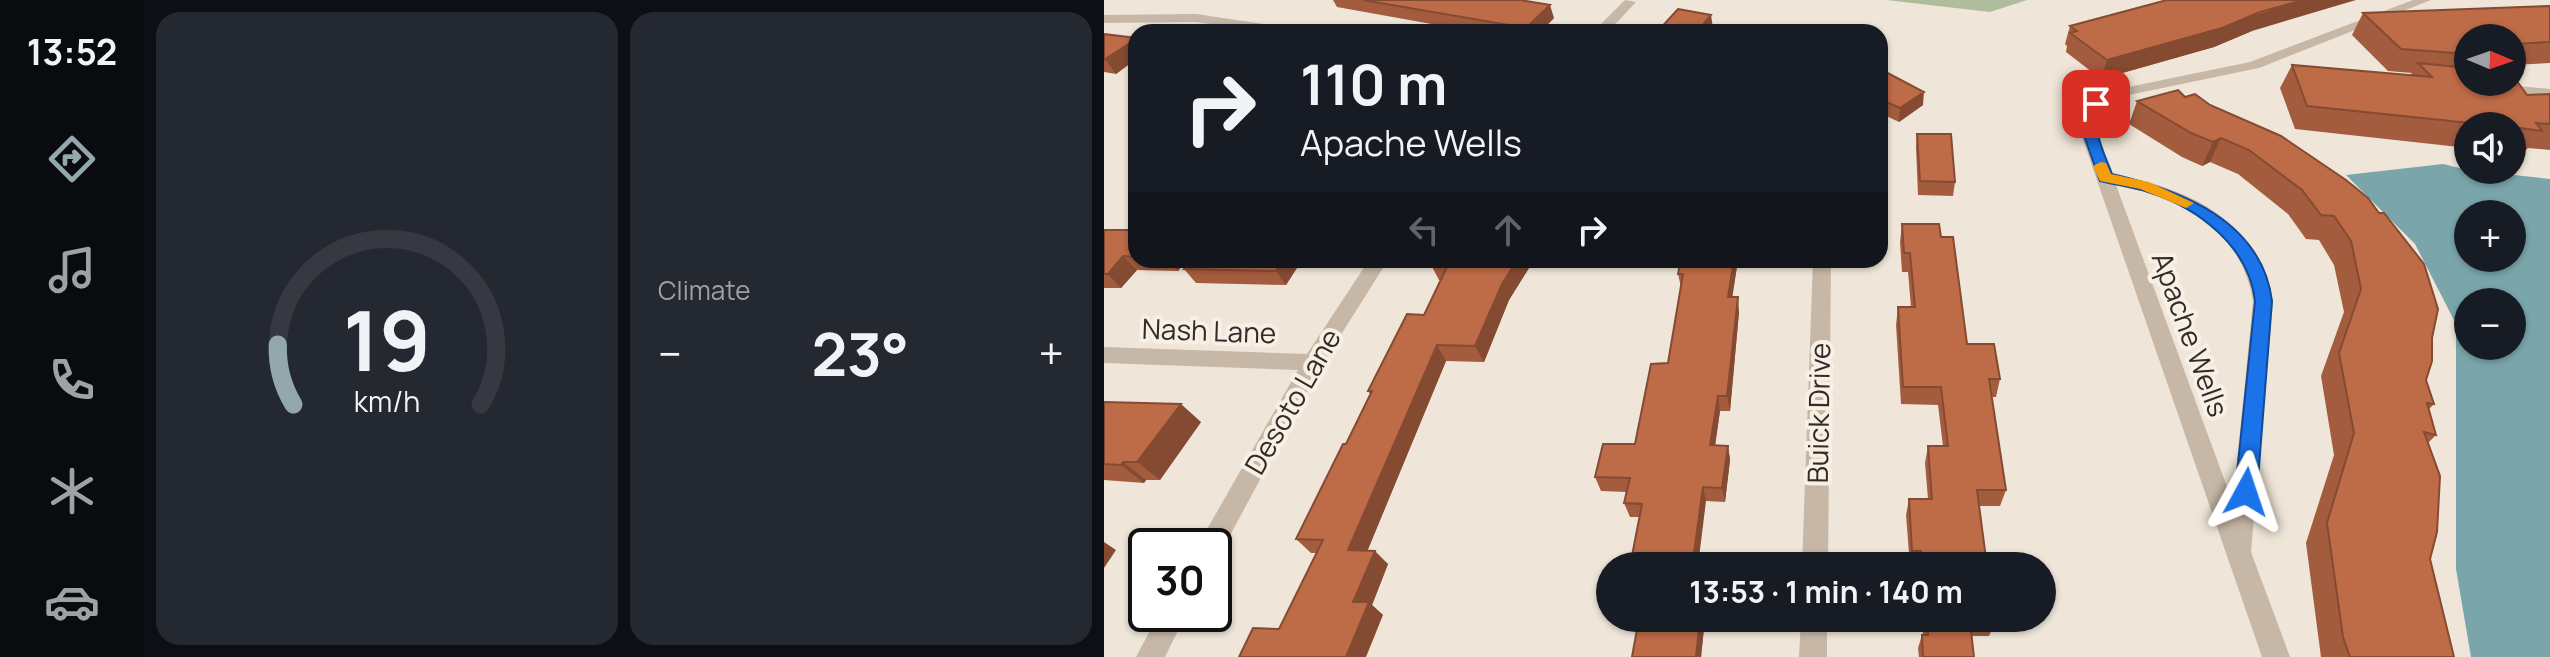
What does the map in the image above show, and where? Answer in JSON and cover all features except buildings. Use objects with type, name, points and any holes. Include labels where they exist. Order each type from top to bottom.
[{"type":"street","points":[[2254,65],[2425,0]]},
{"type":"street","points":[[1608,24],[1630,2]]},
{"type":"street","points":[[1104,19],[1196,18],[1237,24]]},
{"type":"street","points":[[2254,65],[2285,68]]},
{"type":"street","name":"Apache Wells","points":[[2254,65],[2114,94],[2096,104],[2088,127],[2276,657]]},
{"type":"street","points":[[2526,91],[2550,93]]},
{"type":"street","name":"Apache Wells","points":[[2105,178],[2155,189],[2212,218],[2240,243],[2261,280],[2263,301],[2240,555]]},
{"type":"street","name":"Desoto Lane","points":[[1221,528],[1313,362],[1374,268]]},
{"type":"street","name":"Buick Drive","points":[[1815,552],[1822,268]]},
{"type":"street","name":"Nash Lane","points":[[1104,355],[1313,362]]},
{"type":"street","points":[[1150,657],[1163,632]]},
{"type":"street","points":[[1813,657],[1814,632]]},
{"type":"green space","points":[[1886,0],[2027,0],[1990,12]]},
{"type":"water","points":[[2443,164],[2454,167],[2454,184],[2526,184],[2526,176],[2550,179],[2550,657],[2471,657],[2456,569],[2456,360],[2526,360],[2526,288],[2454,288],[2454,320],[2415,244],[2346,175]]},
{"type":"slow traffic","points":[[2101,166],[2105,178],[2143,185],[2186,203]]},
{"type":"route","points":[[2096,104],[2088,127],[2105,178],[2155,189],[2212,218],[2240,243],[2261,280],[2263,301],[2246,492]]}]
